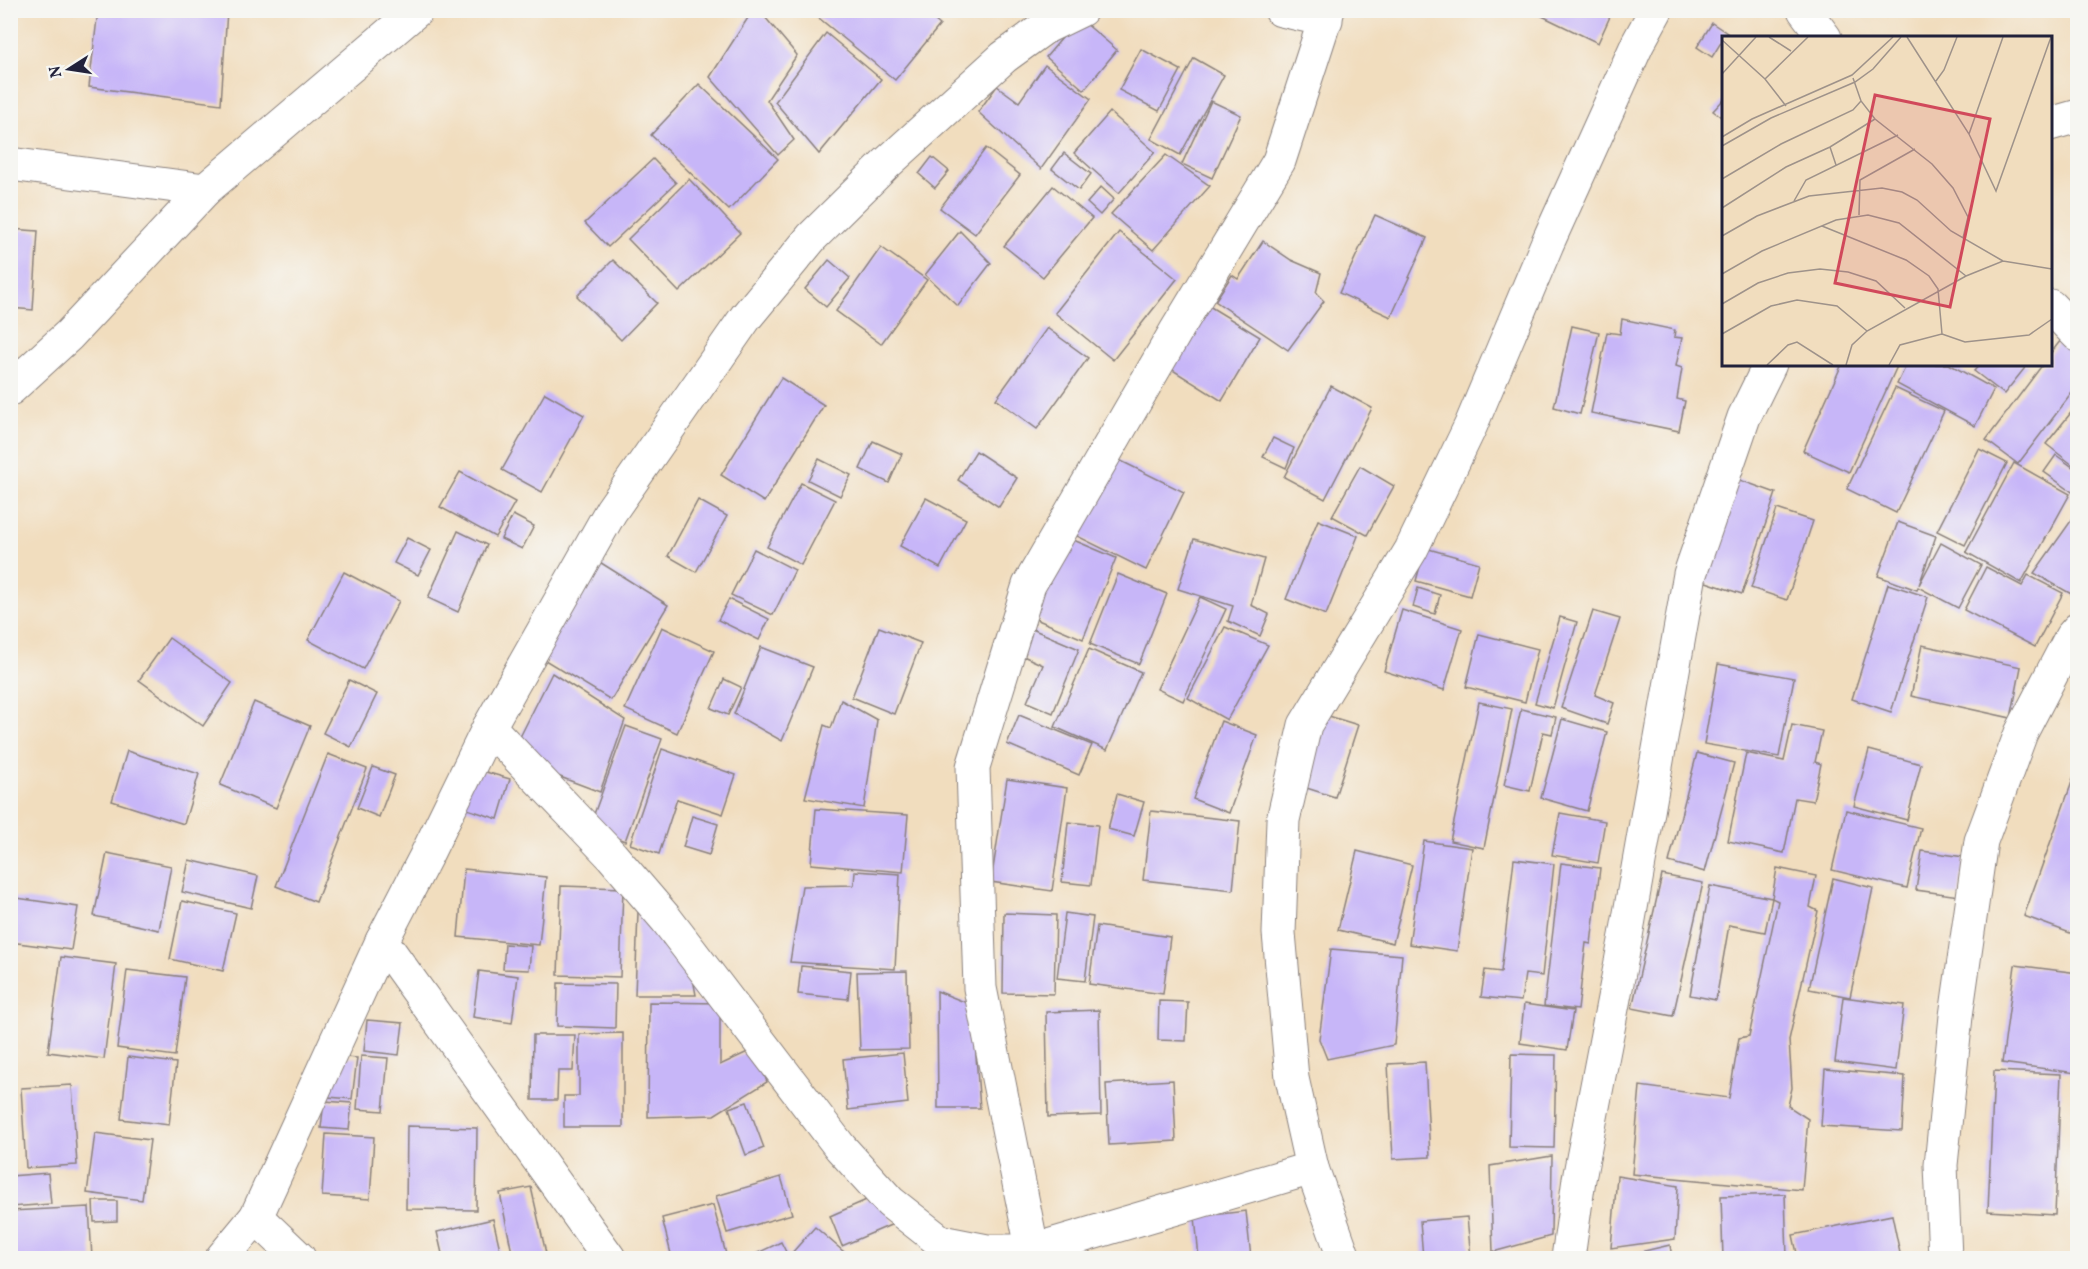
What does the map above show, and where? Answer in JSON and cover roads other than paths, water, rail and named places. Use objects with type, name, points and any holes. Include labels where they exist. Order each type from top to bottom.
[{"type":"street","points":[[10,389],[69,335],[205,190],[417,10]]},
{"type":"street","points":[[222,1258],[256,1217],[382,941],[489,727],[611,511],[746,316],[812,237],[886,164],[1004,57],[1044,28],[1081,10]]},
{"type":"street","points":[[1032,1255],[980,988],[972,767],[1029,585],[1176,331],[1279,161],[1327,15],[1281,10]]},
{"type":"street","points":[[1344,1258],[1312,1168],[1292,1078],[1279,933],[1283,820],[1305,725],[1412,550],[1471,425],[1557,223],[1638,44],[1656,10]]},
{"type":"street","points":[[1804,10],[1824,36]]},
{"type":"street","points":[[2052,123],[2078,116]]},
{"type":"street","points":[[10,164],[205,190]]},
{"type":"street","points":[[2052,308],[2078,336]]},
{"type":"street","points":[[1568,1258],[1579,1179],[1626,936],[1690,574],[1744,417],[1769,366]]},
{"type":"street","points":[[1946,1258],[1941,1165],[1956,1016],[1981,841],[2021,733],[2071,637],[2078,629]]},
{"type":"street","points":[[489,727],[612,856],[666,919],[840,1147],[890,1202],[941,1242],[987,1251],[1032,1255],[1312,1168]]},
{"type":"street","points":[[382,941],[609,1258]]},
{"type":"street","points":[[256,1217],[299,1258]]}]
